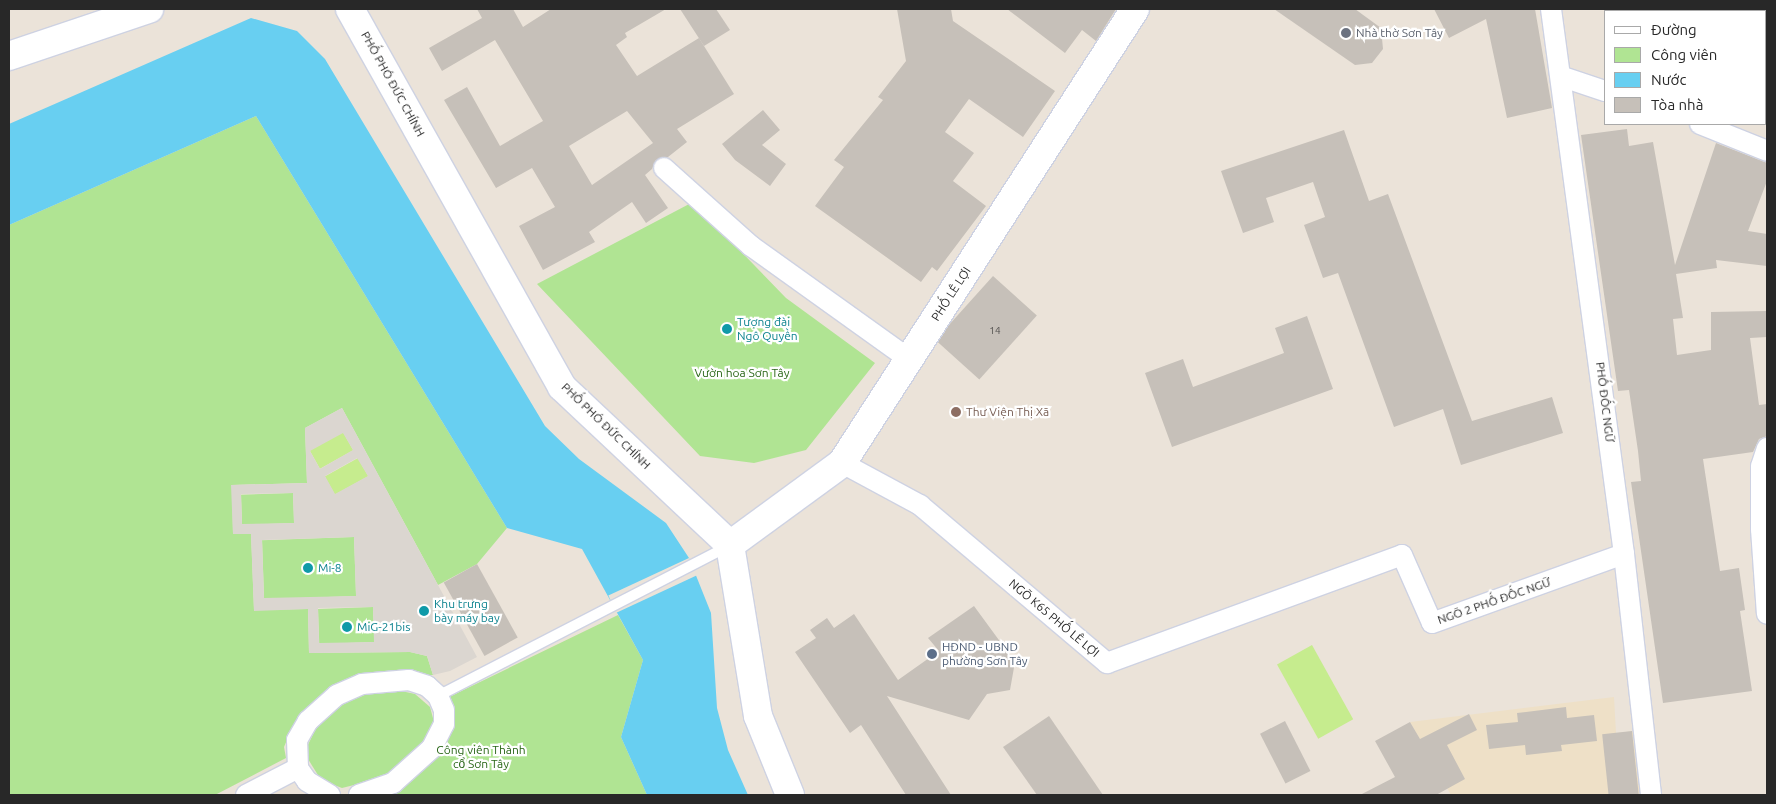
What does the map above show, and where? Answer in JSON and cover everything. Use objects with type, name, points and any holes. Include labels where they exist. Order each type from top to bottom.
[{"type":"main road","points":[[9,56],[149,9]]},
{"type":"main road","name":"PHỐ PHÓ ĐỨC CHÍNH","points":[[350,9],[562,386],[730,545]]},
{"type":"main road","name":"PHỐ LÊ LỢI","points":[[730,545],[842,463],[1136,9]]},
{"type":"main road","points":[[730,545],[758,716],[790,795]]},
{"type":"street","name":"PHỐ ĐỐC NGỮ","points":[[1551,9],[1563,77],[1624,554],[1651,795]]},
{"type":"street","points":[[1563,77],[1604,91]]},
{"type":"street","points":[[1703,125],[1767,150]]},
{"type":"street","points":[[664,168],[751,246],[908,359]]},
{"type":"street","points":[[1767,448],[1761,466],[1761,529],[1767,614]]},
{"type":"street","name":"NGÕ K65 PHỐ LÊ LỢI","points":[[842,463],[920,505],[1107,662],[1402,555]]},
{"type":"street","name":"NGÕ 2 PHỐ ĐỐC NGỮ","points":[[1402,555],[1432,623],[1624,554]]},
{"type":"street","points":[[330,795],[307,781],[298,768],[295,754],[301,730],[337,695],[362,684],[409,680],[427,686],[438,696],[444,710],[444,724],[429,752],[393,783],[359,795]]},
{"type":"street","points":[[246,795],[298,768]]},
{"type":"lane","points":[[438,696],[614,607],[730,545]]},
{"type":"shaded area","points":[[342,408],[477,657],[450,671],[433,675],[427,656],[410,652],[309,653],[308,609],[254,611],[251,534],[233,534],[231,485],[307,483],[305,428]],"holes":[[[343,433],[353,450],[320,469],[310,451]],[[357,458],[368,476],[335,494],[325,476]],[[293,493],[294,523],[242,524],[241,494]],[[354,537],[356,596],[264,598],[262,540]],[[373,607],[374,642],[319,643],[318,608]]]},
{"type":"shaded area","points":[[1614,697],[1616,733],[1637,731],[1645,795],[1451,795],[1410,722]]},
{"type":"green space","points":[[256,116],[507,528],[477,564],[438,585],[342,408],[305,428],[307,483],[232,485],[233,534],[251,533],[254,610],[308,609],[309,653],[410,652],[427,656],[433,675],[385,675],[289,735],[284,747],[286,758],[215,795],[9,795],[9,225]]},
{"type":"green space","name":"Vườn hoa Sơn Tây","points":[[693,202],[786,298],[875,363],[806,450],[754,463],[700,456],[537,284]]},
{"type":"green space","points":[[343,432],[353,450],[320,469],[310,450]]},
{"type":"green space","points":[[358,458],[368,476],[335,495],[325,476]]},
{"type":"green space","points":[[293,493],[294,523],[242,525],[241,495]]},
{"type":"green space","points":[[354,537],[356,596],[264,599],[262,540]]},
{"type":"green space","points":[[373,607],[374,642],[319,644],[318,609]]},
{"type":"green space","name":"Công viên Thành cổ Sơn Tây","points":[[618,615],[643,660],[621,737],[647,795],[389,795],[404,787],[442,751],[452,725],[449,697]]},
{"type":"green space","points":[[1312,645],[1353,719],[1318,739],[1277,664]]},
{"type":"green space","points":[[392,689],[415,694],[430,707],[434,722],[424,744],[393,772],[378,779],[342,788],[321,780],[308,759],[306,749],[316,728],[333,710],[345,703],[372,691]]},
{"type":"water","points":[[251,18],[297,31],[325,59],[545,426],[579,459],[666,523],[689,558],[711,613],[717,708],[728,750],[748,795],[647,795],[621,737],[643,660],[582,549],[507,528],[256,116],[9,225],[9,124]]},
{"type":"pier","points":[[689,558],[697,575],[616,613],[608,596]]},
{"type":"building","points":[[477,9],[513,9],[523,27],[551,9],[666,9],[625,33],[627,37],[616,45],[637,76],[699,38],[734,94],[677,129],[687,142],[668,157],[656,160],[652,169],[645,175],[668,208],[646,223],[632,202],[589,232],[595,242],[543,270],[519,226],[555,207],[532,168],[496,188],[444,100],[467,87],[500,146],[543,121],[495,40],[442,71],[429,48],[482,18]],"holes":[[[627,111],[653,143],[592,185],[569,146]]]},
{"type":"building","points":[[680,9],[716,9],[730,30],[704,46]]},
{"type":"building","points":[[897,9],[951,9],[953,21],[1055,91],[1023,137],[969,99],[945,132],[974,153],[953,181],[986,206],[937,271],[932,267],[921,282],[815,206],[844,167],[834,160],[883,100],[878,97],[906,61]]},
{"type":"building","points":[[1007,9],[1116,9],[1096,41],[1082,30],[1065,53]]},
{"type":"building","name":"Nhà thờ Sơn Tây","points":[[1274,9],[1355,9],[1381,28],[1383,49],[1372,63],[1355,65]]},
{"type":"building","points":[[1434,9],[1535,9],[1552,108],[1507,118],[1486,19],[1449,38]]},
{"type":"building","points":[[763,110],[780,130],[762,145],[786,164],[770,186],[735,160],[722,144]]},
{"type":"building","points":[[1627,129],[1629,146],[1653,142],[1675,265],[1716,143],[1767,163],[1767,181],[1748,231],[1767,234],[1767,266],[1716,260],[1717,268],[1676,274],[1683,318],[1673,319],[1677,355],[1711,350],[1711,312],[1767,311],[1767,337],[1750,338],[1759,405],[1767,404],[1767,436],[1759,439],[1753,452],[1703,459],[1720,571],[1739,568],[1745,610],[1740,611],[1752,691],[1663,703],[1631,482],[1641,481],[1638,451],[1629,390],[1618,391],[1581,135]]},
{"type":"building","points":[[1344,130],[1369,201],[1388,194],[1472,421],[1552,397],[1563,433],[1461,465],[1443,409],[1394,427],[1338,273],[1323,278],[1304,225],[1325,217],[1313,182],[1266,198],[1274,222],[1243,233],[1221,171]]},
{"type":"building","points":[[993,276],[1037,315],[979,379],[935,340]]},
{"type":"building","points":[[1307,316],[1333,389],[1172,447],[1145,373],[1183,359],[1193,387],[1284,353],[1275,328]]},
{"type":"building","points":[[477,564],[518,637],[484,656],[444,582]]},
{"type":"building","points":[[974,606],[1015,662],[1010,690],[987,694],[969,720],[887,696],[951,795],[906,795],[861,725],[850,733],[795,652],[816,638],[810,630],[827,618],[834,628],[854,614],[898,680],[939,651],[928,638]]},
{"type":"building","points":[[1566,707],[1567,718],[1594,715],[1597,741],[1561,745],[1562,751],[1526,755],[1525,745],[1489,749],[1486,725],[1518,722],[1517,713]]},
{"type":"building","points":[[1469,714],[1477,730],[1447,745],[1465,779],[1436,795],[1360,795],[1395,777],[1375,741],[1410,722],[1420,739]]},
{"type":"building","points":[[1049,716],[1103,795],[1037,795],[1003,747]]},
{"type":"building","points":[[1285,721],[1310,771],[1285,784],[1260,734]]},
{"type":"building","points":[[1632,731],[1639,795],[1609,795],[1602,734]]},
{"type":"place","name":"Nhà thờ Sơn Tây","points":[[1346,33]]},
{"type":"place","name":"Tượng đài Ngô Quyền","points":[[727,329]]},
{"type":"place","name":"Thư Viện Thị Xã","points":[[956,412]]},
{"type":"place","name":"Mi-8","points":[[308,568]]},
{"type":"place","name":"Khu trưng bày máy bay","points":[[424,611]]},
{"type":"place","name":"MiG-21bis","points":[[347,627]]},
{"type":"place","name":"HĐND - UBND phường Sơn Tây","points":[[932,654]]}]
